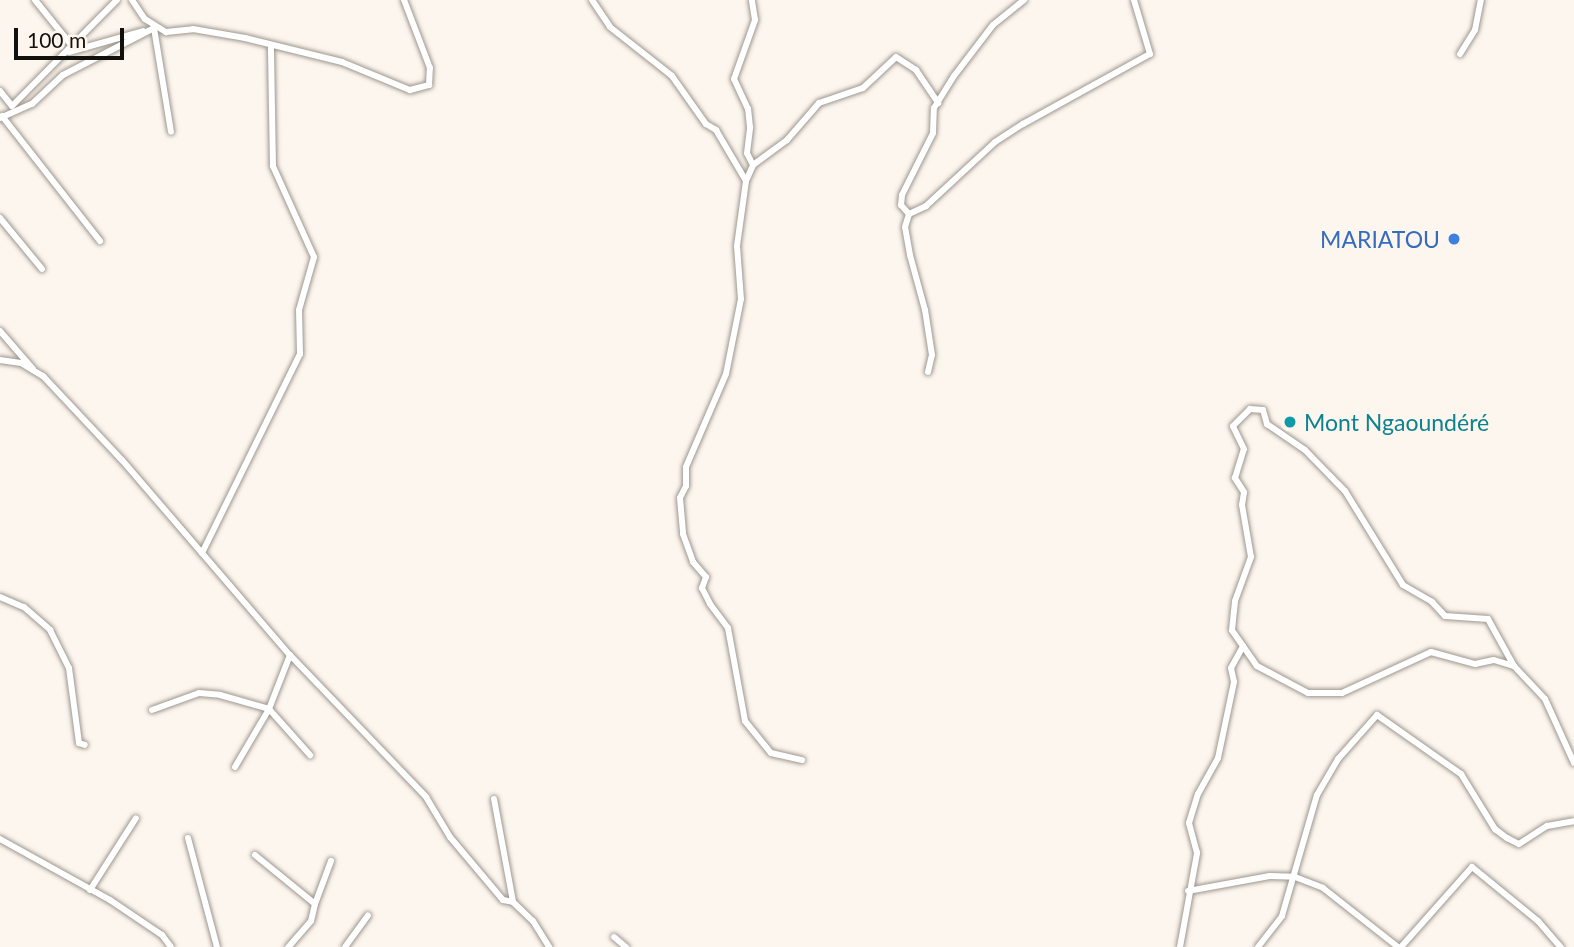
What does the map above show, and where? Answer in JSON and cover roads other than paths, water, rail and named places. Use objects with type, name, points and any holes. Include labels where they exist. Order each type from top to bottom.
[{"type":"street","points":[[35,0],[72,46]]},
{"type":"street","points":[[0,90],[12,106],[117,0]]},
{"type":"street","points":[[132,0],[154,27],[171,132]]},
{"type":"street","points":[[62,56],[154,27],[218,33],[271,48],[342,62],[411,90],[424,88],[430,82],[430,68],[404,0]]},
{"type":"street","points":[[592,0],[610,27],[672,76],[706,124],[716,130],[746,181]]},
{"type":"street","points":[[752,0],[755,20],[734,79],[748,109],[747,153],[753,165]]},
{"type":"street","points":[[909,214],[901,205],[902,195],[933,134],[931,114],[993,25],[1024,0]]},
{"type":"street","points":[[928,372],[932,355],[905,227],[909,214],[926,206],[995,142],[1150,54],[1134,0]]},
{"type":"street","points":[[1460,54],[1475,30],[1481,0]]},
{"type":"street","points":[[100,241],[1,117],[32,104],[63,75],[154,27]]},
{"type":"street","points":[[202,554],[300,354],[299,310],[314,257],[272,166],[271,48]]},
{"type":"street","points":[[802,760],[771,753],[745,721],[728,628],[702,588],[706,577],[693,562],[683,534],[680,499],[686,486],[686,467],[726,374],[741,299],[737,246],[746,181],[753,165],[787,140],[819,103],[863,88],[896,57],[916,70],[939,103]]},
{"type":"street","points":[[0,218],[42,270]]},
{"type":"street","points":[[0,331],[122,460],[290,655],[426,797],[450,837],[503,900],[513,902],[533,921],[549,947]]},
{"type":"street","points":[[0,360],[34,369]]},
{"type":"street","points":[[1514,666],[1494,660],[1475,664],[1431,652],[1342,693],[1308,693],[1257,666],[1232,630],[1235,601],[1251,557],[1242,505],[1244,492],[1235,478],[1244,449],[1233,426],[1250,410],[1263,410],[1267,424],[1306,450],[1345,491],[1403,585],[1433,602],[1445,616],[1488,619],[1514,666],[1545,699],[1574,763]]},
{"type":"street","points":[[0,597],[24,607],[50,630],[69,668],[79,743],[85,745]]},
{"type":"street","points":[[1180,947],[1198,844],[1189,823],[1198,794],[1218,758],[1224,714],[1234,682],[1231,668],[1243,646]]},
{"type":"street","points":[[234,767],[269,709],[290,655]]},
{"type":"street","points":[[152,710],[199,693],[269,709],[310,755]]},
{"type":"street","points":[[1258,947],[1282,916],[1317,795],[1338,759],[1377,715],[1461,774],[1495,830],[1507,838],[1519,844],[1547,826],[1574,821]]},
{"type":"street","points":[[494,799],[513,902]]},
{"type":"street","points":[[89,890],[136,818]]},
{"type":"street","points":[[188,838],[217,947]]},
{"type":"street","points":[[0,839],[155,929],[171,947]]},
{"type":"street","points":[[256,855],[315,904]]},
{"type":"street","points":[[288,947],[311,920],[331,861]]},
{"type":"street","points":[[1188,891],[1234,886],[1270,876],[1295,877],[1323,888],[1400,947],[1472,867],[1538,921],[1561,947]]},
{"type":"street","points":[[345,947],[368,915]]},
{"type":"street","points":[[614,937],[626,947]]},
{"type":"place","name":"MARIATOU","points":[[1454,239]]},
{"type":"place","name":"Mont Ngaoundéré","points":[[1290,422]]}]
